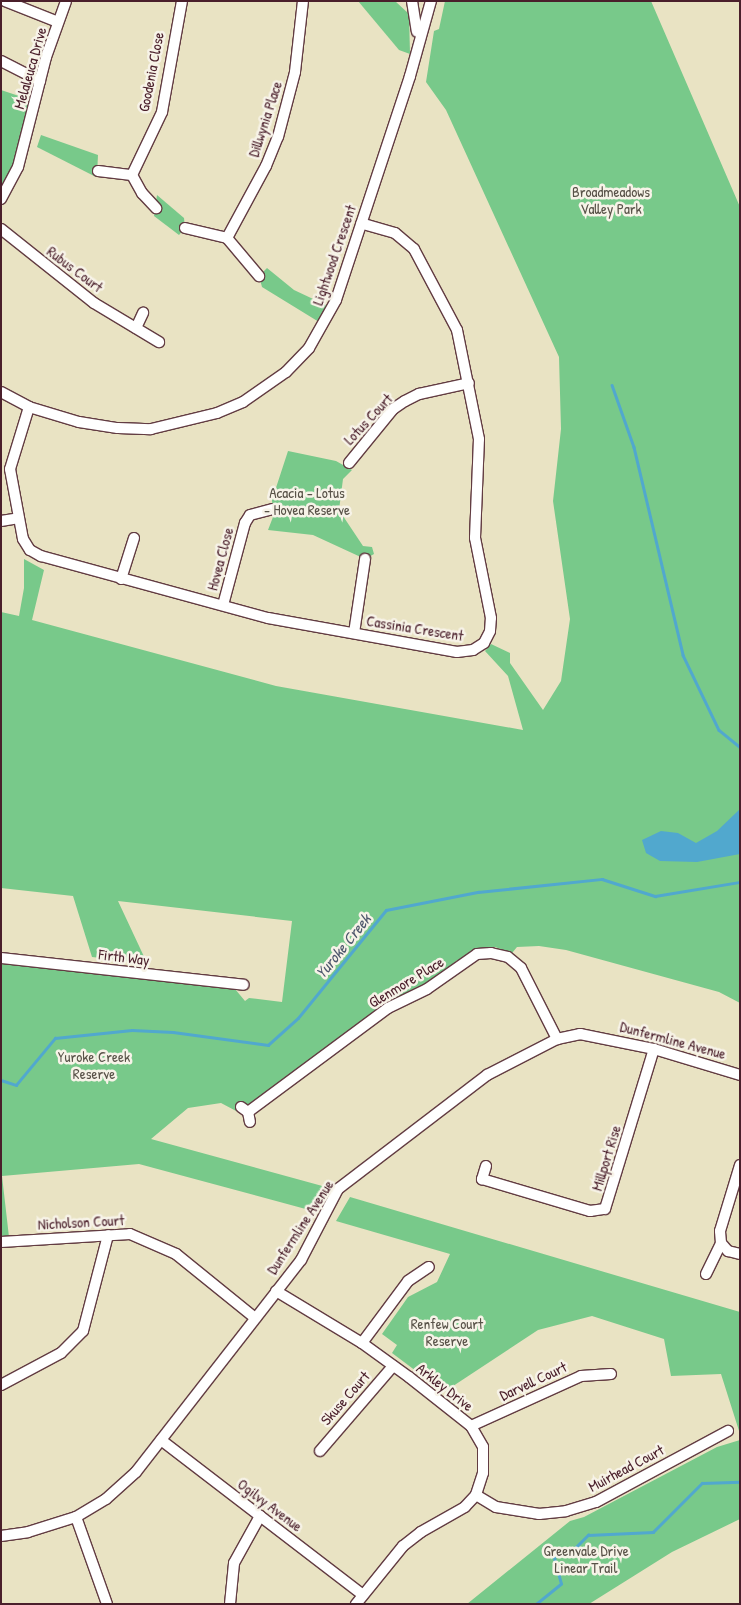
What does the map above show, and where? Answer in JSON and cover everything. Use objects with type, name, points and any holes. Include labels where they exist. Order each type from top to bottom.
[{"type":"street","points":[[5,1],[58,22]]},
{"type":"street","name":"Melaleuca Drive","points":[[1,199],[21,158],[40,82],[66,1]]},
{"type":"street","name":"Goodenia Close","points":[[132,175],[162,112],[182,1]]},
{"type":"street","name":"Dillwynia Place","points":[[227,238],[266,166],[278,137],[295,72],[303,1]]},
{"type":"street","name":"Lightwood Crescent","points":[[412,1],[416,19],[416,45]]},
{"type":"street","name":"Lightwood Crescent","points":[[1,392],[29,407],[100,426],[151,429],[217,413],[243,402],[286,372],[321,331],[336,300],[410,76],[416,45],[430,1]]},
{"type":"street","points":[[1,61],[40,82]]},
{"type":"street","points":[[98,171],[132,175],[142,193],[156,208]]},
{"type":"street","name":"Cassinia Crescent","points":[[29,407],[10,469],[23,539],[30,550],[41,556],[121,579],[268,618],[457,652],[473,650],[484,643],[490,631],[491,618],[474,538],[479,439],[457,330],[414,249],[395,233],[361,223]]},
{"type":"street","points":[[185,228],[227,238],[259,276]]},
{"type":"street","name":"Rubus Court","points":[[1,229],[94,303],[159,342]]},
{"type":"street","points":[[136,328],[143,313]]},
{"type":"street","name":"Lotus Court","points":[[349,463],[393,409],[405,401],[419,394],[469,383]]},
{"type":"street","name":"Hovea Close","points":[[223,606],[245,523],[250,515],[272,509]]},
{"type":"street","points":[[1,522],[19,518]]},
{"type":"street","points":[[121,579],[134,538]]},
{"type":"street","points":[[354,633],[364,559]]},
{"type":"street","name":"Glenmore Place","points":[[247,1114],[388,1008],[427,989],[477,954],[491,953],[508,958],[521,968],[557,1038]]},
{"type":"street","name":"Firth Way","points":[[1,958],[244,985]]},
{"type":"street","name":"Dunfermline Avenue","points":[[1,1536],[28,1532],[76,1517],[106,1499],[136,1472],[300,1260],[338,1189],[487,1075],[557,1038],[591,1034],[654,1049],[740,1075]]},
{"type":"street","name":"Millport Rise","points":[[486,1166],[479,1181],[590,1211],[605,1209],[654,1049]]},
{"type":"street","points":[[706,1274],[721,1243],[720,1231],[740,1166]]},
{"type":"street","name":"Nicholson Court","points":[[1,1242],[130,1234],[176,1254],[255,1318]]},
{"type":"street","points":[[1,1385],[61,1353],[83,1331],[108,1235]]},
{"type":"street","points":[[721,1243],[728,1251],[740,1254]]},
{"type":"street","points":[[362,1343],[408,1281],[429,1267]]},
{"type":"street","name":"Arkley Drive","points":[[276,1291],[362,1343],[471,1426],[484,1447],[483,1473],[476,1495]]},
{"type":"street","name":"Skuse Court","points":[[320,1451],[393,1366]]},
{"type":"street","name":"Darvell Court","points":[[471,1426],[581,1376],[611,1374]]},
{"type":"street","name":"Muirhead Court","points":[[476,1495],[496,1507],[539,1514],[566,1511],[596,1502],[728,1430]]},
{"type":"street","name":"Ogilvy Avenue","points":[[161,1440],[362,1594]]},
{"type":"street","points":[[356,1604],[362,1594],[403,1546],[421,1532],[465,1507],[476,1495]]},
{"type":"street","points":[[230,1604],[234,1563],[260,1516]]},
{"type":"street","points":[[76,1517],[107,1604]]},
{"type":"green space","points":[[358,1],[395,1],[409,14],[410,54],[399,50]]},
{"type":"green space","points":[[445,1],[651,1],[740,207],[740,1003],[719,992],[566,950],[539,946],[517,947],[512,953],[495,947],[480,949],[456,961],[440,976],[390,1001],[238,1112],[221,1103],[188,1108],[151,1139],[326,1187],[313,1211],[139,1164],[2,1176],[9,1237],[1,1237],[1,962],[235,989],[245,1001],[249,998],[282,1002],[292,921],[118,901],[147,963],[92,957],[73,896],[1,888],[1,612],[19,616],[24,588],[24,559],[44,570],[32,620],[276,686],[523,730],[508,676],[485,651],[491,644],[510,653],[510,663],[543,710],[561,681],[570,619],[553,501],[561,429],[559,357],[446,110],[426,82],[434,31],[439,29]]},
{"type":"green space","points":[[1,90],[31,100],[13,164],[1,189]]},
{"type":"green space","points":[[41,135],[98,155],[96,177],[37,147]]},
{"type":"green space","points":[[157,195],[184,218],[185,228],[179,235],[154,216]]},
{"type":"green space","points":[[267,268],[294,290],[328,306],[319,322],[262,287],[259,276]]},
{"type":"green space","name":"Acacia - Lotus - Hovea Reserve","points":[[288,451],[336,461],[352,470],[343,479],[339,510],[363,546],[372,547],[374,554],[365,559],[313,535],[268,530],[273,517],[272,500]]},
{"type":"green space","name":"Renfew Court Reserve","points":[[350,1197],[740,1312],[740,1434],[721,1374],[671,1376],[664,1339],[592,1316],[538,1330],[444,1392],[392,1353],[397,1345],[382,1334],[408,1297],[437,1282],[450,1254],[336,1221]]},
{"type":"green space","name":"Greenvale Drive Linear Trail","points":[[740,1440],[740,1519],[672,1552],[589,1604],[467,1604],[570,1521],[584,1517],[717,1447]]},
{"type":"water","points":[[740,809],[740,854],[697,862],[660,861],[646,853],[642,840],[661,831],[678,833],[696,843],[717,831]]},
{"type":"waterway","points":[[612,385],[634,447],[683,655],[719,730],[740,747]]},
{"type":"waterway","name":"Yuroke Creek","points":[[1,1080],[16,1085],[55,1038],[132,1030],[173,1032],[268,1045],[298,1018],[386,910],[478,892],[602,879],[655,896],[740,882]]},
{"type":"waterway","points":[[536,1604],[561,1584],[553,1554],[572,1551],[588,1535],[653,1532],[702,1483],[740,1482]]},
{"type":"park label","name":"Broadmeadows Valley Park","points":[[611,200]]},
{"type":"park label","name":"Yuroke Creek Reserve","points":[[94,1064]]}]
